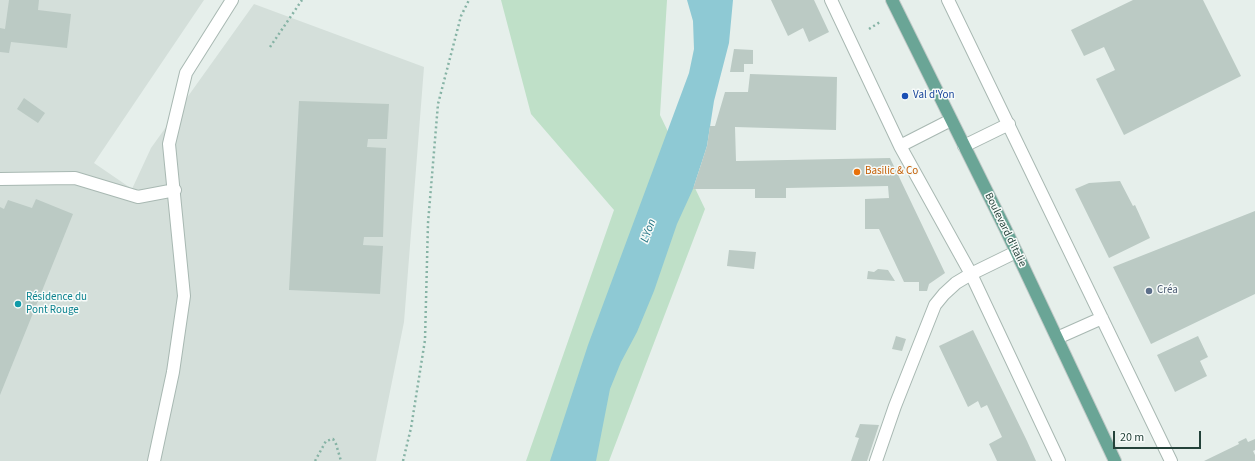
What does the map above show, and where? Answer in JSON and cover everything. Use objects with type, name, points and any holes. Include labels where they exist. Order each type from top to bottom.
[{"type":"main road","name":"Boulevard d'Italie","points":[[892,0],[1016,252],[1115,461]]},
{"type":"lane","points":[[154,461],[173,372],[184,296],[170,144],[186,73],[232,0]]},
{"type":"lane","points":[[831,0],[900,146],[971,274],[1060,461]]},
{"type":"lane","points":[[948,0],[1172,461]]},
{"type":"lane","points":[[900,146],[951,120]]},
{"type":"lane","points":[[964,146],[1009,124]]},
{"type":"lane","points":[[0,179],[75,178],[138,197],[174,190]]},
{"type":"lane","points":[[876,461],[895,406],[935,305],[956,283],[1016,252]]},
{"type":"lane","points":[[1057,338],[1102,318]]},
{"type":"path","points":[[270,47],[302,0]]},
{"type":"path","points":[[403,461],[411,428],[425,340],[428,223],[438,104],[461,16],[469,0]]},
{"type":"path","points":[[315,461],[326,441],[333,439],[341,461]]},
{"type":"shaded area","points":[[0,0],[204,0],[94,163],[132,189],[151,148],[254,4],[424,67],[404,322],[376,461],[0,461]]},
{"type":"green space","points":[[501,0],[667,0],[660,115],[705,209],[609,461],[526,461],[614,210],[531,114]]},
{"type":"water","name":"L'Yon","points":[[687,0],[733,0],[729,43],[714,101],[707,146],[693,189],[677,224],[654,291],[637,332],[621,362],[610,389],[596,461],[550,461],[588,345],[689,73],[694,49],[693,21]]},
{"type":"building","points":[[9,0],[39,0],[38,10],[71,14],[67,48],[11,42],[9,53],[0,52],[0,28],[5,29]]},
{"type":"building","points":[[771,0],[814,0],[829,32],[809,42],[803,28],[788,36]]},
{"type":"building","points":[[1133,0],[1203,0],[1241,76],[1124,135],[1096,79],[1115,70],[1104,47],[1084,56],[1071,30]]},
{"type":"building","points":[[734,49],[753,50],[753,64],[744,64],[744,72],[730,72]]},
{"type":"building","points":[[750,74],[837,77],[836,130],[735,127],[736,161],[890,158],[945,273],[929,284],[927,291],[919,291],[919,282],[904,282],[879,229],[865,229],[865,199],[889,198],[888,186],[786,188],[786,198],[755,198],[755,189],[693,189],[707,146],[710,126],[715,126],[725,92],[748,92]]},
{"type":"building","points":[[24,98],[45,113],[38,123],[17,109]]},
{"type":"building","points":[[299,101],[389,104],[387,139],[368,139],[367,147],[386,148],[383,237],[364,237],[363,245],[383,246],[380,294],[289,290]]},
{"type":"building","points":[[1120,181],[1133,206],[1135,205],[1150,238],[1109,258],[1075,189],[1089,183]]},
{"type":"building","name":"Résidence du Pont Rouge","points":[[36,199],[73,214],[0,395],[0,207],[4,209],[8,200],[32,208]]},
{"type":"building","points":[[1255,211],[1255,294],[1151,344],[1113,267]]},
{"type":"building","points":[[729,250],[756,252],[754,269],[727,266]]},
{"type":"building","points":[[878,269],[888,270],[895,281],[867,279],[868,271],[874,272]]},
{"type":"building","points":[[973,330],[1036,461],[997,461],[989,444],[1002,437],[987,405],[981,408],[978,401],[968,407],[939,346]]},
{"type":"building","points":[[896,336],[906,339],[902,351],[892,349]]},
{"type":"building","points":[[1198,336],[1208,357],[1200,361],[1207,376],[1175,392],[1157,355]]},
{"type":"building","points":[[860,424],[879,425],[867,461],[851,461],[859,438],[855,437]]},
{"type":"building","points":[[1246,438],[1248,442],[1255,439],[1255,450],[1253,451],[1255,461],[1204,461],[1239,444],[1238,442]]},
{"type":"place","name":"Val d'Yon","points":[[905,96]]},
{"type":"place","name":"Basilic & Co","points":[[857,172]]},
{"type":"place","name":"Créa","points":[[1149,291]]},
{"type":"place","name":"Résidence du Pont Rouge","points":[[18,304]]}]
